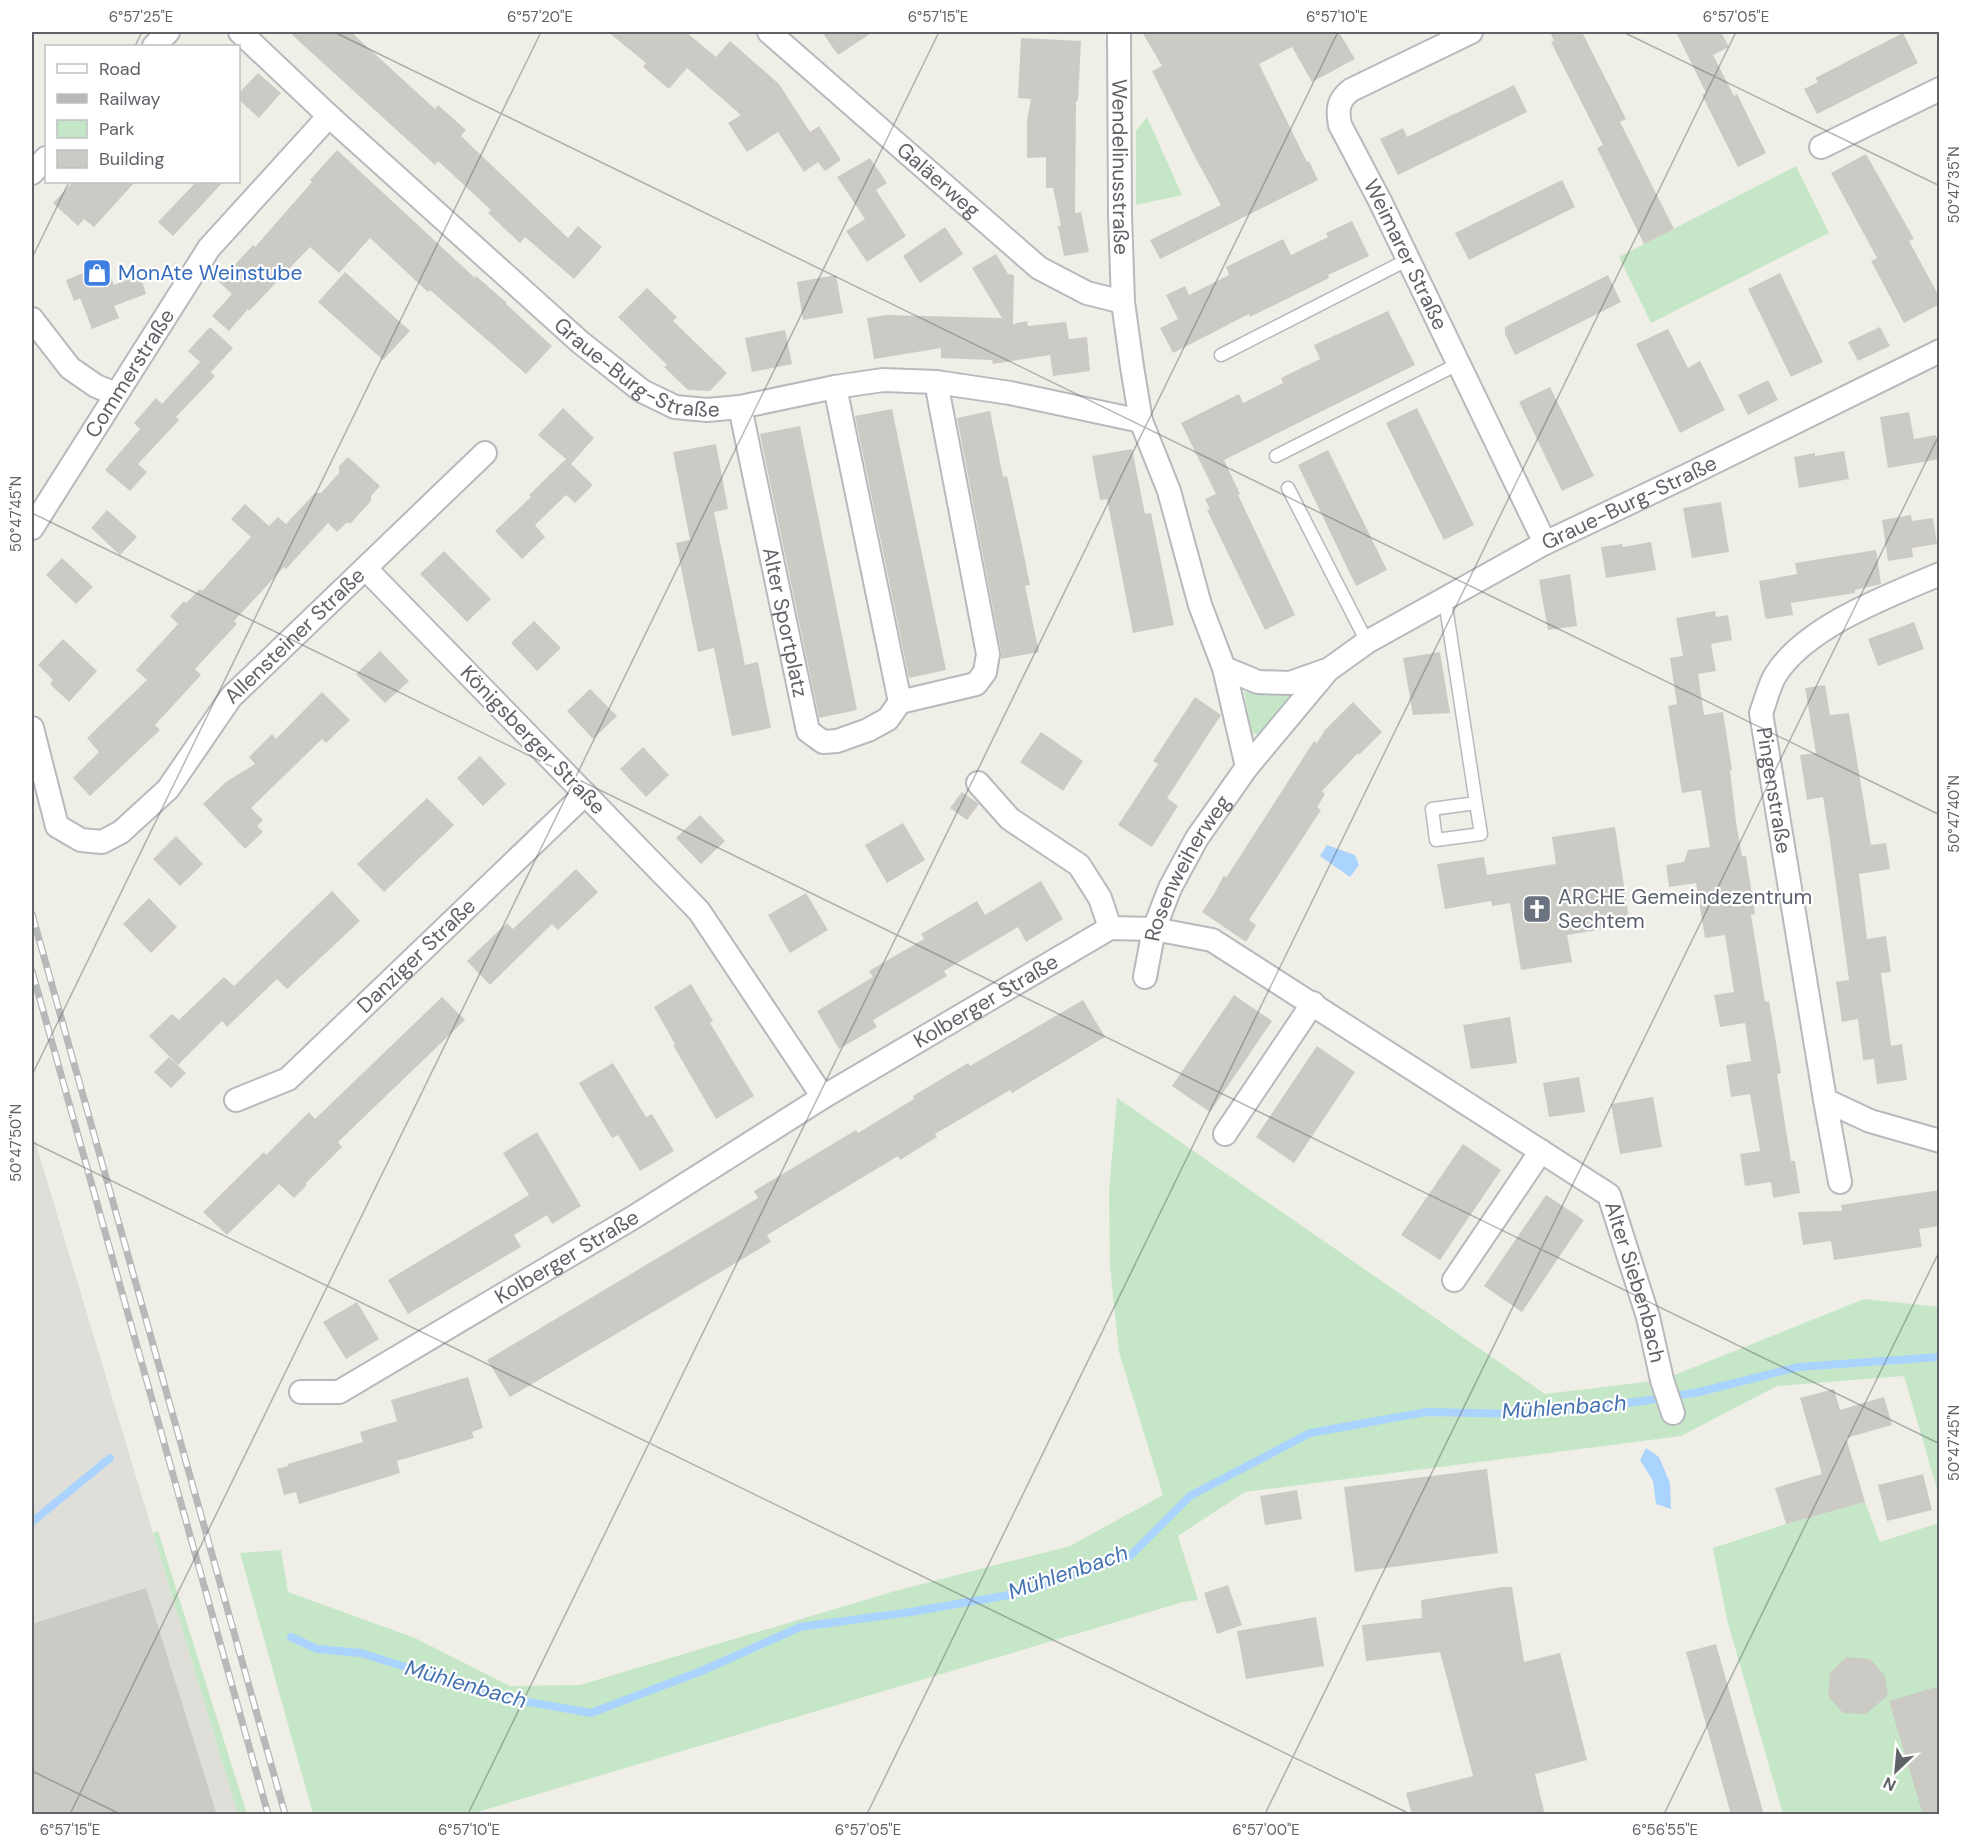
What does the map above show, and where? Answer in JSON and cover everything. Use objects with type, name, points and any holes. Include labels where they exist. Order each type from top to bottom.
[{"type":"street","points":[[155,45],[168,32]]},
{"type":"street","name":"Graue-Burg-Straße","points":[[240,32],[329,116],[580,342],[642,391],[675,407],[707,410],[740,407],[835,387],[883,380],[936,382],[1010,393],[1141,421]]},
{"type":"street","name":"Galäerweg","points":[[769,32],[1040,268],[1087,293],[1123,302]]},
{"type":"street","name":"Wendelinusstraße","points":[[1119,32],[1123,302]]},
{"type":"street","name":"Weimarer Straße","points":[[1472,32],[1351,90],[1344,95],[1338,106],[1341,125],[1545,543]]},
{"type":"street","points":[[1821,147],[1940,89]]},
{"type":"street","name":"Commerstraße","points":[[32,528],[209,249],[329,116]]},
{"type":"street","points":[[32,173],[45,159]]},
{"type":"street","points":[[1123,302],[1141,421],[1169,492],[1200,605],[1224,668],[1247,767]]},
{"type":"street","points":[[32,319],[70,368],[96,386],[116,394]]},
{"type":"street","name":"Graue-Burg-Straße","points":[[1283,722],[1328,670],[1367,642],[1545,543],[1940,351]]},
{"type":"street","points":[[835,387],[900,702],[976,684],[985,672],[988,654],[936,382]]},
{"type":"street","name":"Alter Sportplatz","points":[[740,407],[808,731],[823,742],[837,741],[868,730],[888,719],[900,702]]},
{"type":"street","name":"Allensteiner Straße","points":[[32,728],[57,826],[81,840],[102,842],[121,832],[168,789],[231,697],[485,453]]},
{"type":"street","name":"Königsberger Straße","points":[[366,568],[699,911],[823,1097]]},
{"type":"street","name":"Pingenstraße","points":[[1840,1182],[1761,713],[1775,675],[1794,651],[1820,632],[1894,594],[1940,574]]},
{"type":"street","name":"Graue-Burg-Straße","points":[[1224,668],[1258,682],[1290,683],[1328,670]]},
{"type":"street","name":"Rosenweiherweg","points":[[1145,977],[1154,929],[1170,888],[1197,838],[1247,767],[1283,722]]},
{"type":"street","points":[[978,783],[1010,819],[1079,864],[1100,897],[1110,928],[1154,929]]},
{"type":"street","name":"Danziger Straße","points":[[236,1100],[288,1079],[585,794]]},
{"type":"street","name":"Kolberger Straße","points":[[301,1392],[339,1392],[634,1217],[823,1097],[1110,928]]},
{"type":"street","name":"Alter Siebenbach","points":[[1154,929],[1212,940],[1609,1195],[1648,1317],[1662,1380],[1673,1413]]},
{"type":"street","points":[[1225,1134],[1313,1003]]},
{"type":"street","points":[[1825,1100],[1870,1121],[1940,1141]]},
{"type":"street","points":[[1454,1280],[1541,1151]]},
{"type":"lane","points":[[1221,356],[1407,260]]},
{"type":"lane","points":[[1276,456],[1458,364]]},
{"type":"lane","points":[[1288,488],[1367,642]]},
{"type":"lane","points":[[1444,600],[1481,834],[1436,840],[1432,809],[1476,803]]},
{"type":"shaded area","points":[[32,1131],[153,1533],[238,1814],[32,1814]]},
{"type":"green space","points":[[1147,117],[1182,195],[1136,205],[1136,131]]},
{"type":"green space","points":[[1796,166],[1829,233],[1651,323],[1619,257]]},
{"type":"green space","points":[[1293,691],[1260,735],[1252,733],[1244,692]]},
{"type":"green space","points":[[1117,1098],[1545,1394],[1662,1380],[1864,1299],[1939,1307],[1939,1496],[1904,1376],[1777,1386],[1681,1436],[1245,1492],[1178,1536],[1198,1600],[1183,1602],[471,1814],[313,1814],[240,1553],[281,1550],[288,1592],[415,1638],[510,1686],[580,1685],[895,1591],[1070,1546],[1163,1495],[1119,1352],[1110,1267],[1109,1191]]},
{"type":"green space","points":[[1865,1502],[1880,1542],[1939,1523],[1939,1814],[1783,1814],[1727,1620],[1713,1548],[1786,1524]]},
{"type":"green space","points":[[158,1531],[247,1814],[238,1814],[153,1533]]},
{"type":"water","points":[[1327,845],[1355,855],[1359,865],[1350,877],[1320,856]]},
{"type":"water","points":[[1646,1448],[1659,1457],[1670,1483],[1671,1509],[1656,1504],[1653,1481],[1640,1460]]},
{"type":"building","points":[[289,32],[351,32],[435,109],[438,105],[466,130],[461,136],[568,238],[578,226],[602,247],[574,279],[525,237],[520,243],[488,213],[491,210],[438,161],[435,165]]},
{"type":"building","points":[[608,32],[686,32],[716,57],[730,41],[779,84],[810,132],[819,126],[841,160],[825,171],[818,162],[804,172],[778,132],[747,152],[728,123],[741,115],[687,68],[669,89],[643,67],[646,63]]},
{"type":"building","points":[[822,32],[873,32],[838,55]]},
{"type":"building","points":[[1142,32],[1339,32],[1355,59],[1312,82],[1292,47],[1259,64],[1318,180],[1160,259],[1150,240],[1221,205],[1152,71],[1162,66]]},
{"type":"building","points":[[1550,32],[1582,32],[1626,119],[1620,122],[1674,229],[1644,244],[1597,148],[1603,145],[1551,42],[1554,41]]},
{"type":"building","points":[[1676,32],[1721,32],[1729,47],[1713,55],[1734,96],[1737,94],[1766,153],[1738,167],[1702,95],[1706,93]]},
{"type":"building","points":[[1903,33],[1918,63],[1817,114],[1804,89],[1818,82],[1815,78]]},
{"type":"building","points":[[1021,38],[1081,41],[1078,101],[1076,101],[1075,213],[1081,212],[1089,252],[1064,256],[1058,226],[1061,226],[1053,188],[1046,188],[1046,157],[1027,158],[1027,120],[1031,99],[1018,98]]},
{"type":"building","points":[[258,73],[281,93],[259,118],[240,101],[240,92]]},
{"type":"building","points":[[1514,85],[1527,112],[1398,175],[1380,139],[1403,128],[1407,137]]},
{"type":"building","points":[[337,150],[552,346],[526,374],[430,290],[428,292],[370,238],[339,273],[310,247],[229,331],[212,316],[232,294],[219,282],[253,245],[255,247]]},
{"type":"building","points":[[1866,154],[1914,239],[1909,241],[1940,298],[1940,304],[1904,323],[1871,261],[1877,258],[1831,173]]},
{"type":"building","points":[[870,158],[887,183],[876,190],[906,236],[867,262],[846,231],[865,219],[837,177]]},
{"type":"building","points":[[1562,180],[1575,207],[1469,260],[1455,233]]},
{"type":"building","points":[[72,183],[134,183],[94,227],[84,219],[78,226],[53,203]]},
{"type":"building","points":[[195,183],[222,183],[173,236],[158,222]]},
{"type":"building","points":[[1352,221],[1369,256],[1328,275],[1329,278],[1250,317],[1249,314],[1173,353],[1160,328],[1178,319],[1166,295],[1185,286],[1189,295],[1229,275],[1226,267],[1283,239],[1291,255],[1328,237],[1326,233]]},
{"type":"building","points":[[945,227],[963,254],[920,283],[903,256]]},
{"type":"building","points":[[996,254],[1008,274],[1014,275],[1013,324],[1027,321],[1028,326],[1066,322],[1069,339],[1087,337],[1090,371],[1053,376],[1050,355],[993,364],[992,360],[941,358],[941,348],[874,359],[867,318],[887,315],[1002,318],[972,268]]},
{"type":"building","points":[[106,264],[114,285],[140,274],[146,294],[114,306],[119,318],[92,329],[80,298],[74,301],[66,280]]},
{"type":"building","points":[[345,272],[410,331],[383,360],[318,302]]},
{"type":"building","points":[[1780,273],[1823,362],[1791,377],[1748,289]]},
{"type":"building","points":[[836,275],[843,313],[803,320],[797,282]]},
{"type":"building","points":[[1608,275],[1621,302],[1515,355],[1505,334],[1505,327]]},
{"type":"building","points":[[647,288],[677,317],[673,321],[727,373],[710,391],[688,390],[664,367],[667,365],[618,317]]},
{"type":"building","points":[[1388,311],[1415,365],[1224,460],[1240,494],[1238,495],[1295,615],[1265,630],[1207,510],[1210,509],[1205,499],[1216,494],[1181,423],[1239,394],[1243,403],[1283,383],[1281,378],[1320,359],[1314,345]]},
{"type":"building","points":[[210,327],[233,348],[211,372],[188,351]]},
{"type":"building","points":[[1880,327],[1890,346],[1858,361],[1848,342]]},
{"type":"building","points":[[1668,329],[1688,368],[1700,361],[1725,410],[1680,433],[1636,344]]},
{"type":"building","points":[[785,330],[792,364],[752,372],[745,338]]},
{"type":"building","points":[[200,362],[215,376],[176,417],[179,420],[138,464],[147,472],[130,491],[105,470],[140,429],[134,423],[156,398],[162,404]]},
{"type":"building","points":[[1768,380],[1778,400],[1748,415],[1738,395]]},
{"type":"building","points":[[1550,387],[1594,476],[1562,491],[1519,402]]},
{"type":"building","points":[[563,408],[594,438],[571,464],[593,485],[575,503],[566,495],[535,525],[545,537],[522,559],[495,531],[566,459],[538,435]]},
{"type":"building","points":[[1417,408],[1474,525],[1444,540],[1386,423]]},
{"type":"building","points":[[892,409],[946,670],[909,678],[855,416]]},
{"type":"building","points":[[990,411],[1003,477],[1007,476],[1030,585],[1025,586],[1039,652],[1001,659],[957,418]]},
{"type":"building","points":[[1909,412],[1914,439],[1936,435],[1940,459],[1888,468],[1880,417]]},
{"type":"building","points":[[800,426],[857,710],[819,718],[760,434]]},
{"type":"building","points":[[716,444],[728,509],[714,512],[745,665],[758,662],[771,728],[732,736],[714,648],[698,652],[676,543],[690,540],[673,452]]},
{"type":"building","points":[[1132,449],[1145,514],[1151,513],[1174,625],[1133,633],[1107,499],[1100,500],[1092,456]]},
{"type":"building","points":[[1328,450],[1387,570],[1356,586],[1298,465]]},
{"type":"building","points":[[1844,451],[1849,479],[1799,488],[1794,457]]},
{"type":"building","points":[[348,457],[380,486],[371,496],[371,501],[351,523],[346,523],[337,532],[328,523],[286,569],[284,567],[234,621],[237,624],[195,669],[201,675],[155,725],[160,730],[90,796],[73,778],[99,752],[87,738],[147,680],[136,670],[178,624],[170,616],[184,601],[186,603],[200,589],[202,591],[251,537],[231,519],[245,504],[269,526],[278,517],[286,524],[315,493],[321,493],[339,473],[339,466]]},
{"type":"building","points":[[1721,502],[1729,552],[1692,558],[1683,508]]},
{"type":"building","points":[[107,510],[137,537],[120,555],[91,528]]},
{"type":"building","points":[[1911,515],[1912,521],[1933,518],[1937,544],[1912,548],[1913,557],[1888,561],[1882,520]]},
{"type":"building","points":[[1651,542],[1656,570],[1606,578],[1601,547],[1622,544],[1623,547]]},
{"type":"building","points":[[1876,550],[1881,584],[1855,590],[1855,593],[1791,603],[1793,615],[1767,619],[1765,617],[1759,581],[1797,574],[1795,563]]},
{"type":"building","points":[[444,551],[491,599],[467,622],[420,574]]},
{"type":"building","points":[[62,558],[93,587],[76,604],[46,575]]},
{"type":"building","points":[[1570,574],[1577,626],[1548,630],[1539,580]]},
{"type":"building","points":[[1715,611],[1716,617],[1728,615],[1732,640],[1711,644],[1716,671],[1698,674],[1704,715],[1723,712],[1732,770],[1730,770],[1736,822],[1742,856],[1746,856],[1755,914],[1751,915],[1765,1002],[1769,1001],[1781,1073],[1777,1074],[1791,1161],[1795,1161],[1800,1193],[1773,1198],[1771,1182],[1745,1186],[1740,1154],[1760,1151],[1750,1094],[1731,1097],[1726,1065],[1751,1061],[1745,1023],[1720,1027],[1714,995],[1734,992],[1725,935],[1705,938],[1696,883],[1669,887],[1666,865],[1684,862],[1688,850],[1710,847],[1701,790],[1682,793],[1668,706],[1677,704],[1670,658],[1683,656],[1676,618]]},
{"type":"building","points":[[534,621],[561,648],[537,671],[511,643]]},
{"type":"building","points":[[1914,622],[1924,649],[1878,666],[1868,639]]},
{"type":"building","points":[[63,639],[97,671],[69,702],[50,684],[53,680],[38,665]]},
{"type":"building","points":[[380,651],[409,681],[385,703],[356,674]]},
{"type":"building","points":[[1440,652],[1450,713],[1413,715],[1403,658]]},
{"type":"building","points":[[1825,685],[1830,715],[1849,713],[1871,845],[1886,843],[1890,869],[1859,874],[1867,939],[1886,936],[1891,972],[1881,973],[1891,1046],[1902,1044],[1907,1080],[1877,1084],[1874,1059],[1863,1060],[1858,1019],[1842,1022],[1836,982],[1849,980],[1830,841],[1823,797],[1807,800],[1800,755],[1816,753],[1805,688]]},
{"type":"building","points":[[590,689],[617,716],[593,739],[567,711]]},
{"type":"building","points":[[322,692],[350,720],[326,743],[322,739],[251,808],[263,820],[257,826],[263,832],[245,849],[203,804],[226,782],[255,764],[249,757],[272,734],[276,739]]},
{"type":"building","points":[[1195,697],[1221,715],[1167,798],[1178,806],[1152,847],[1118,825],[1158,764],[1153,761]]},
{"type":"building","points":[[1353,702],[1382,732],[1359,755],[1358,753],[1322,791],[1325,794],[1317,807],[1321,810],[1249,920],[1256,925],[1246,942],[1202,912],[1224,875],[1226,878],[1314,741],[1317,743],[1325,730]]},
{"type":"building","points":[[1041,732],[1083,761],[1063,791],[1020,762]]},
{"type":"building","points":[[643,747],[669,775],[646,797],[620,769]]},
{"type":"building","points":[[480,756],[506,784],[483,806],[457,778]]},
{"type":"building","points":[[962,792],[979,804],[967,820],[950,808]]},
{"type":"building","points":[[427,798],[454,825],[384,892],[357,864]]},
{"type":"building","points":[[700,815],[725,841],[701,864],[676,838]]},
{"type":"building","points":[[903,823],[925,860],[887,883],[865,845]]},
{"type":"building","points":[[1615,827],[1630,925],[1567,935],[1572,962],[1521,970],[1510,903],[1492,906],[1491,901],[1445,909],[1437,864],[1484,857],[1487,875],[1556,864],[1552,837]]},
{"type":"building","points":[[176,836],[203,864],[180,886],[153,859]]},
{"type":"building","points":[[576,869],[598,892],[558,930],[552,924],[490,985],[467,961],[507,923],[513,929]]},
{"type":"building","points":[[1041,881],[1063,919],[1026,942],[1018,927],[944,971],[947,976],[873,1020],[877,1027],[839,1049],[817,1011],[873,977],[869,971],[924,939],[921,934],[977,901],[985,915]]},
{"type":"building","points":[[332,891],[360,921],[287,989],[277,979],[227,1027],[222,1021],[178,1065],[149,1036],[172,1014],[179,1020],[224,977],[234,986]]},
{"type":"building","points":[[806,893],[828,930],[790,953],[768,915]]},
{"type":"building","points":[[149,898],[177,927],[151,953],[123,924]]},
{"type":"building","points":[[691,984],[713,1021],[710,1023],[754,1096],[716,1119],[654,1007]]},
{"type":"building","points":[[1234,995],[1272,1021],[1210,1112],[1172,1086]]},
{"type":"building","points":[[442,997],[465,1020],[338,1142],[342,1147],[294,1198],[279,1184],[227,1235],[203,1212],[309,1112],[315,1119]]},
{"type":"building","points":[[1083,1000],[1105,1037],[1012,1093],[1010,1090],[935,1134],[937,1137],[900,1160],[898,1156],[767,1235],[771,1242],[510,1397],[487,1360],[758,1198],[754,1191],[856,1130],[858,1133],[968,1063],[970,1066]]},
{"type":"building","points":[[1510,1017],[1517,1063],[1471,1069],[1463,1025]]},
{"type":"building","points":[[1317,1046],[1355,1072],[1294,1163],[1256,1137]]},
{"type":"building","points":[[169,1057],[186,1073],[171,1088],[154,1072]]},
{"type":"building","points":[[613,1063],[646,1117],[652,1114],[674,1151],[640,1171],[618,1135],[612,1138],[579,1083]]},
{"type":"building","points":[[1579,1077],[1585,1112],[1549,1117],[1543,1083]]},
{"type":"building","points":[[1653,1097],[1662,1147],[1620,1154],[1611,1104]]},
{"type":"building","points":[[537,1132],[581,1206],[552,1224],[547,1215],[514,1235],[521,1247],[408,1314],[388,1280],[529,1195],[503,1153]]},
{"type":"building","points":[[1463,1144],[1501,1170],[1440,1260],[1401,1235]]},
{"type":"building","points":[[1940,1190],[1940,1226],[1919,1229],[1922,1247],[1834,1260],[1831,1241],[1803,1245],[1798,1212],[1842,1211],[1841,1205]]},
{"type":"building","points":[[1546,1195],[1584,1220],[1522,1312],[1484,1286]]},
{"type":"building","points":[[357,1302],[379,1339],[346,1359],[323,1322]]},
{"type":"building","points":[[468,1377],[483,1428],[472,1432],[474,1438],[397,1461],[400,1473],[299,1504],[296,1492],[284,1495],[277,1469],[363,1442],[360,1432],[397,1421],[391,1400]]},
{"type":"building","points":[[1834,1389],[1840,1410],[1884,1397],[1892,1425],[1846,1438],[1865,1502],[1786,1524],[1775,1488],[1822,1474],[1800,1398]]},
{"type":"building","points":[[1487,1469],[1498,1553],[1355,1572],[1344,1487]]},
{"type":"building","points":[[1923,1474],[1932,1510],[1887,1521],[1878,1485]]},
{"type":"building","points":[[1297,1490],[1302,1519],[1265,1525],[1260,1496]]},
{"type":"building","points":[[1228,1585],[1242,1625],[1217,1634],[1204,1593]]},
{"type":"building","points":[[1512,1587],[1524,1662],[1560,1653],[1587,1760],[1535,1774],[1545,1815],[1412,1815],[1406,1793],[1473,1776],[1440,1652],[1366,1661],[1362,1625],[1422,1618],[1421,1600]]},
{"type":"building","points":[[146,1588],[217,1815],[32,1815],[32,1624]]},
{"type":"building","points":[[1316,1617],[1324,1666],[1246,1679],[1237,1631]]},
{"type":"building","points":[[1716,1644],[1764,1815],[1731,1815],[1686,1652]]},
{"type":"building","points":[[1846,1657],[1870,1659],[1885,1676],[1888,1695],[1866,1714],[1843,1713],[1828,1696],[1830,1673]]},
{"type":"building","points":[[1940,1686],[1940,1815],[1923,1815],[1889,1701]]},
{"type":"waterway","name":"Mühlenbach","points":[[291,1637],[317,1649],[361,1653],[500,1697],[591,1713],[704,1670],[800,1627],[911,1612],[1026,1592],[1130,1556],[1190,1496],[1310,1433],[1426,1412],[1532,1414],[1643,1401],[1699,1392],[1798,1367],[1940,1357]]},
{"type":"waterway","name":"Mühlenbach","points":[[32,1522],[110,1458]]},
{"type":"railway","points":[[32,914],[285,1814]]},
{"type":"railway","points":[[32,971],[268,1814]]},
{"type":"place","name":"MonAte Weinstube","points":[[97,273]]},
{"type":"place","name":"ARCHE Gemeindezentrum Sechtem","points":[[1537,909]]}]
